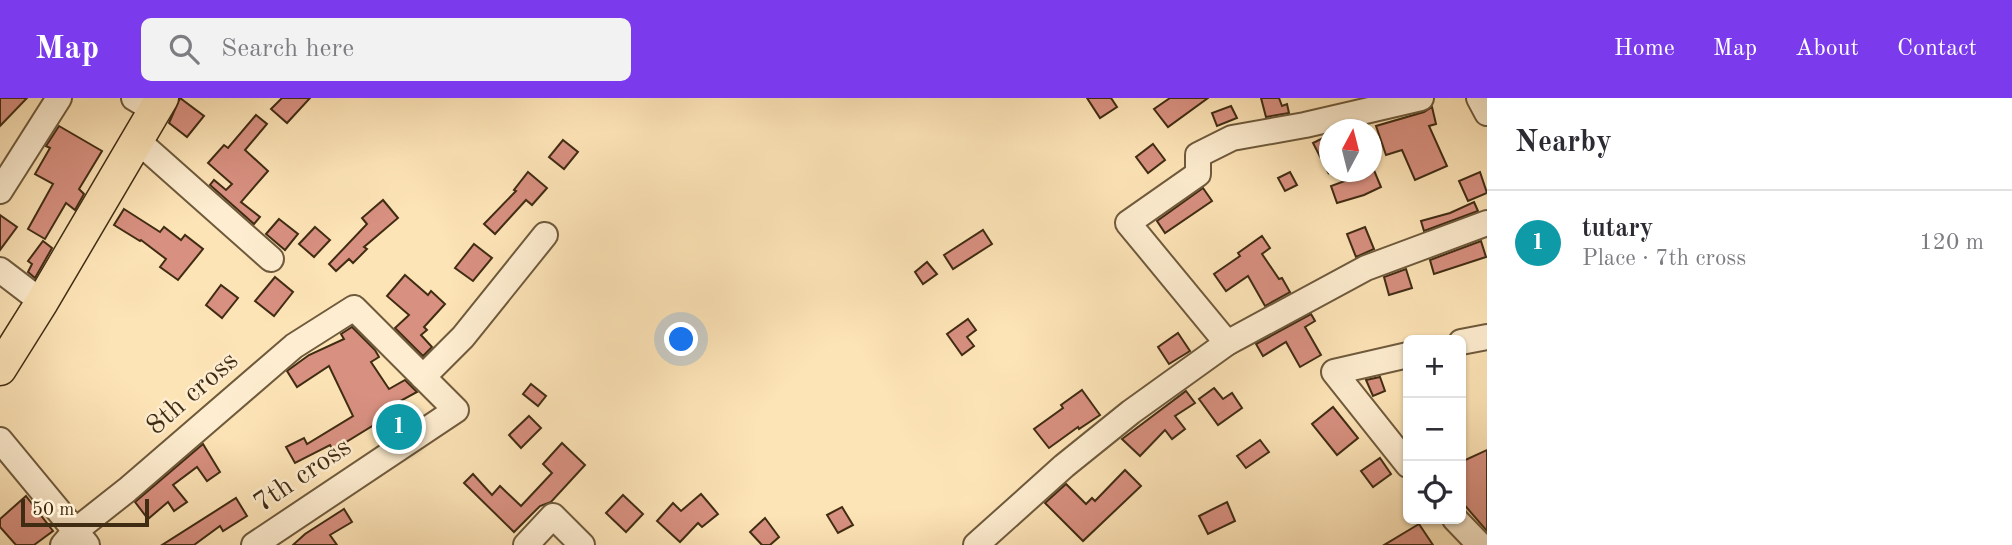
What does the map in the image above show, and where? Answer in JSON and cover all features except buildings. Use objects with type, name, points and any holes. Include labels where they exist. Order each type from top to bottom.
[{"type":"main road","points":[[0,369],[138,141],[150,102]]},
{"type":"street","points":[[0,191],[59,98]]},
{"type":"street","points":[[1227,343],[1128,223],[1199,174],[1198,155],[1232,138],[1305,125],[1421,98]]},
{"type":"street","points":[[1479,98],[1487,113]]},
{"type":"street","points":[[138,141],[271,259]]},
{"type":"street","points":[[976,545],[1064,466],[1131,412],[1227,343],[1366,268],[1487,223]]},
{"type":"street","points":[[424,377],[463,337],[545,235]]},
{"type":"street","points":[[0,270],[42,302]]},
{"type":"street","name":"8th cross","points":[[75,540],[127,490],[294,346],[354,308],[424,377]]},
{"type":"street","points":[[1466,341],[1487,337]]},
{"type":"street","points":[[1403,356],[1334,372],[1405,461]]},
{"type":"street","name":"7th cross","points":[[254,545],[456,410],[424,377]]},
{"type":"street","points":[[0,440],[75,540]]},
{"type":"street","points":[[526,545],[553,516],[582,545]]},
{"type":"street","points":[[1460,524],[1480,545]]},
{"type":"place","name":"tutary","points":[[399,427]]}]
